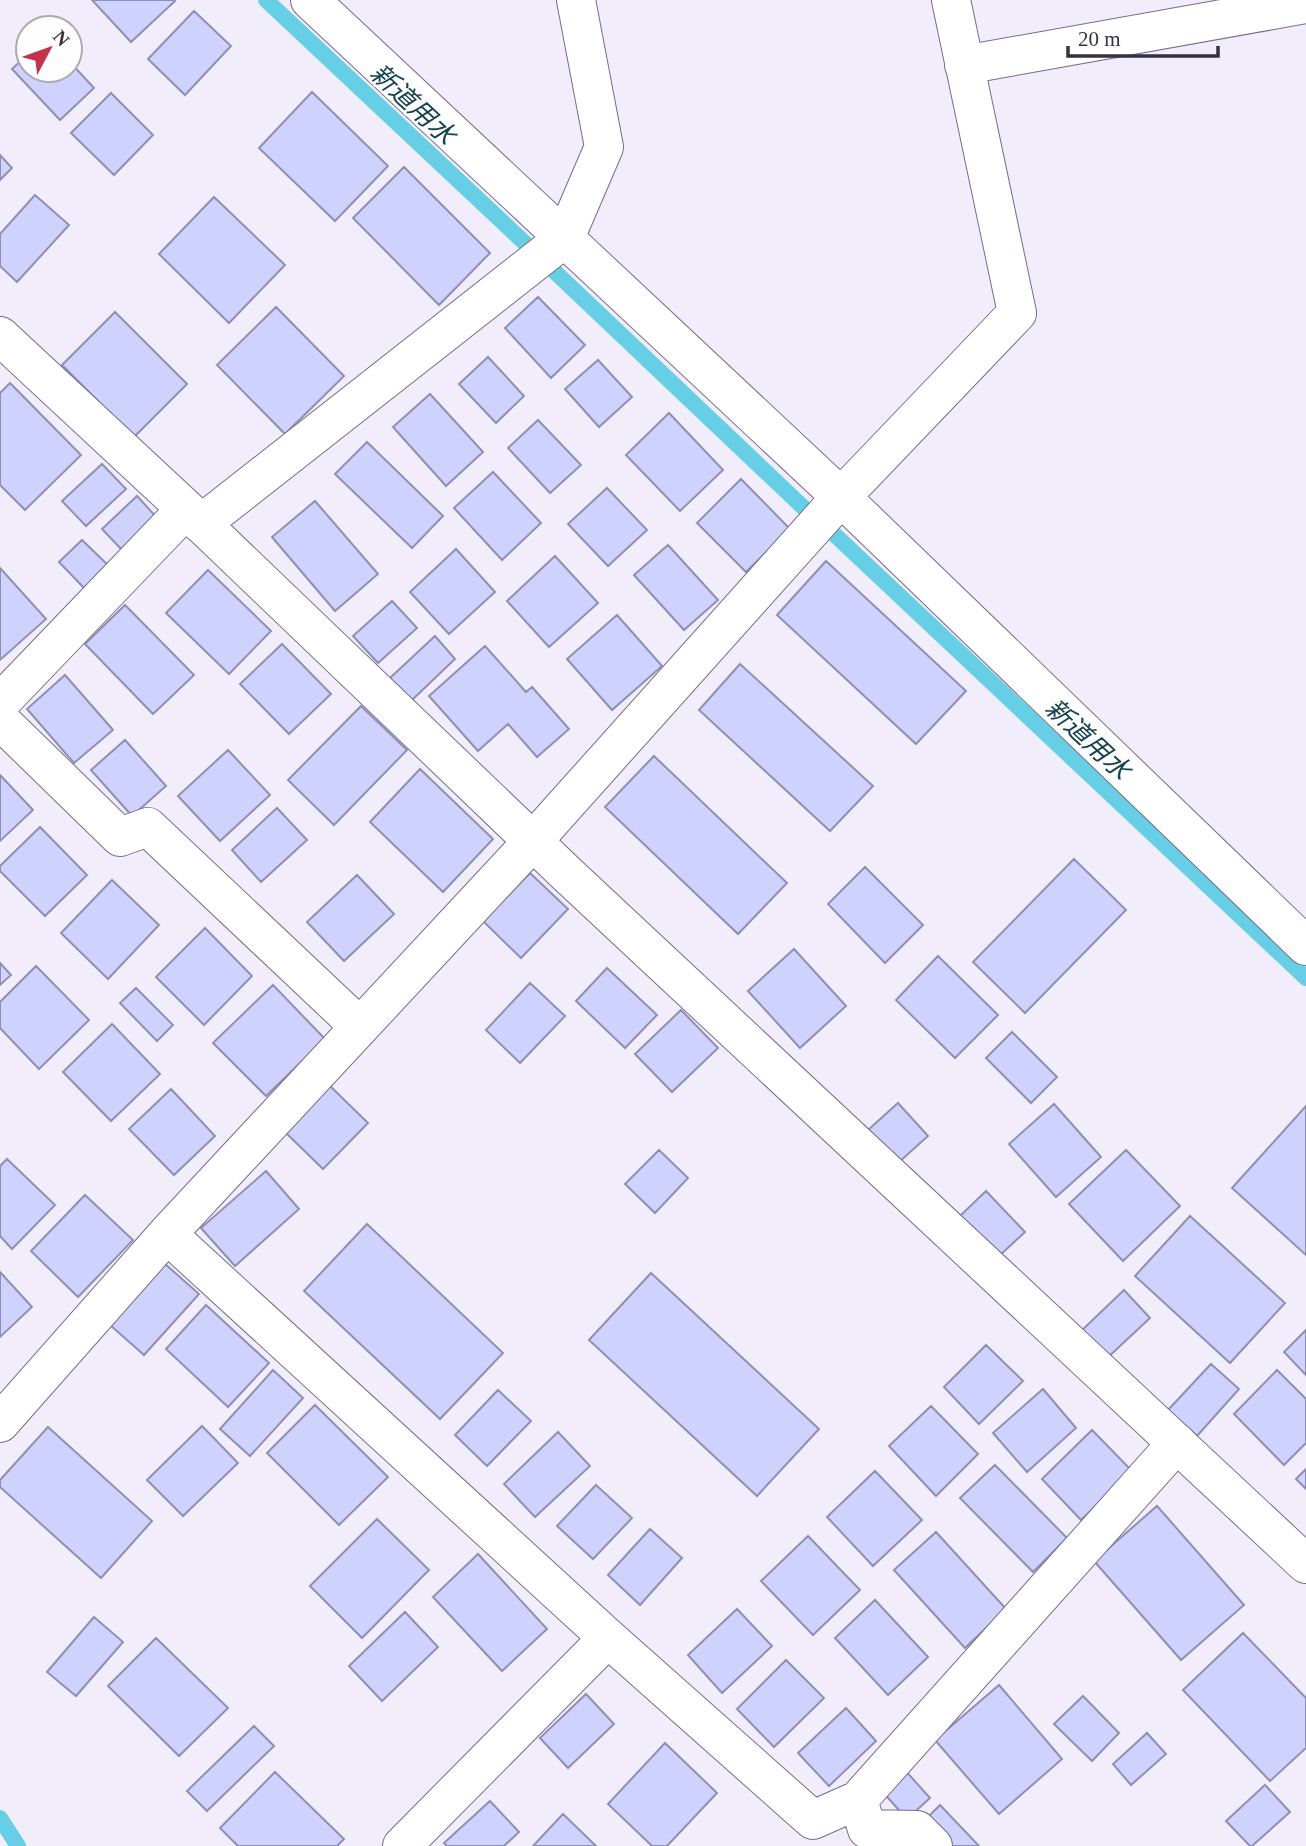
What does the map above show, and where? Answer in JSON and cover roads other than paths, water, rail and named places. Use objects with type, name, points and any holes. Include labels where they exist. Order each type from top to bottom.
[{"type":"street","points":[[310,0],[841,496],[1306,946]]},
{"type":"street","points":[[0,703],[194,516],[565,238],[604,147],[576,0]]},
{"type":"street","points":[[0,1423],[167,1234],[533,841],[841,496],[1017,313],[951,0]]},
{"type":"street","points":[[964,65],[1306,4]]},
{"type":"street","points":[[0,336],[194,516],[533,841],[1306,1564]]},
{"type":"street","points":[[0,720],[120,837],[148,827],[360,1027]]},
{"type":"street","points":[[167,1234],[608,1638],[814,1820],[917,1830],[933,1846]]},
{"type":"street","points":[[859,1825],[1177,1443]]},
{"type":"street","points":[[402,1846],[608,1638]]},
{"type":"waterway","name":"新道用水","points":[[266,0],[527,245]]},
{"type":"waterway","name":"新道用水","points":[[554,271],[805,509]]},
{"type":"waterway","name":"新道用水","points":[[835,535],[1306,978]]},
{"type":"waterway","points":[[0,1818],[18,1846]]}]
